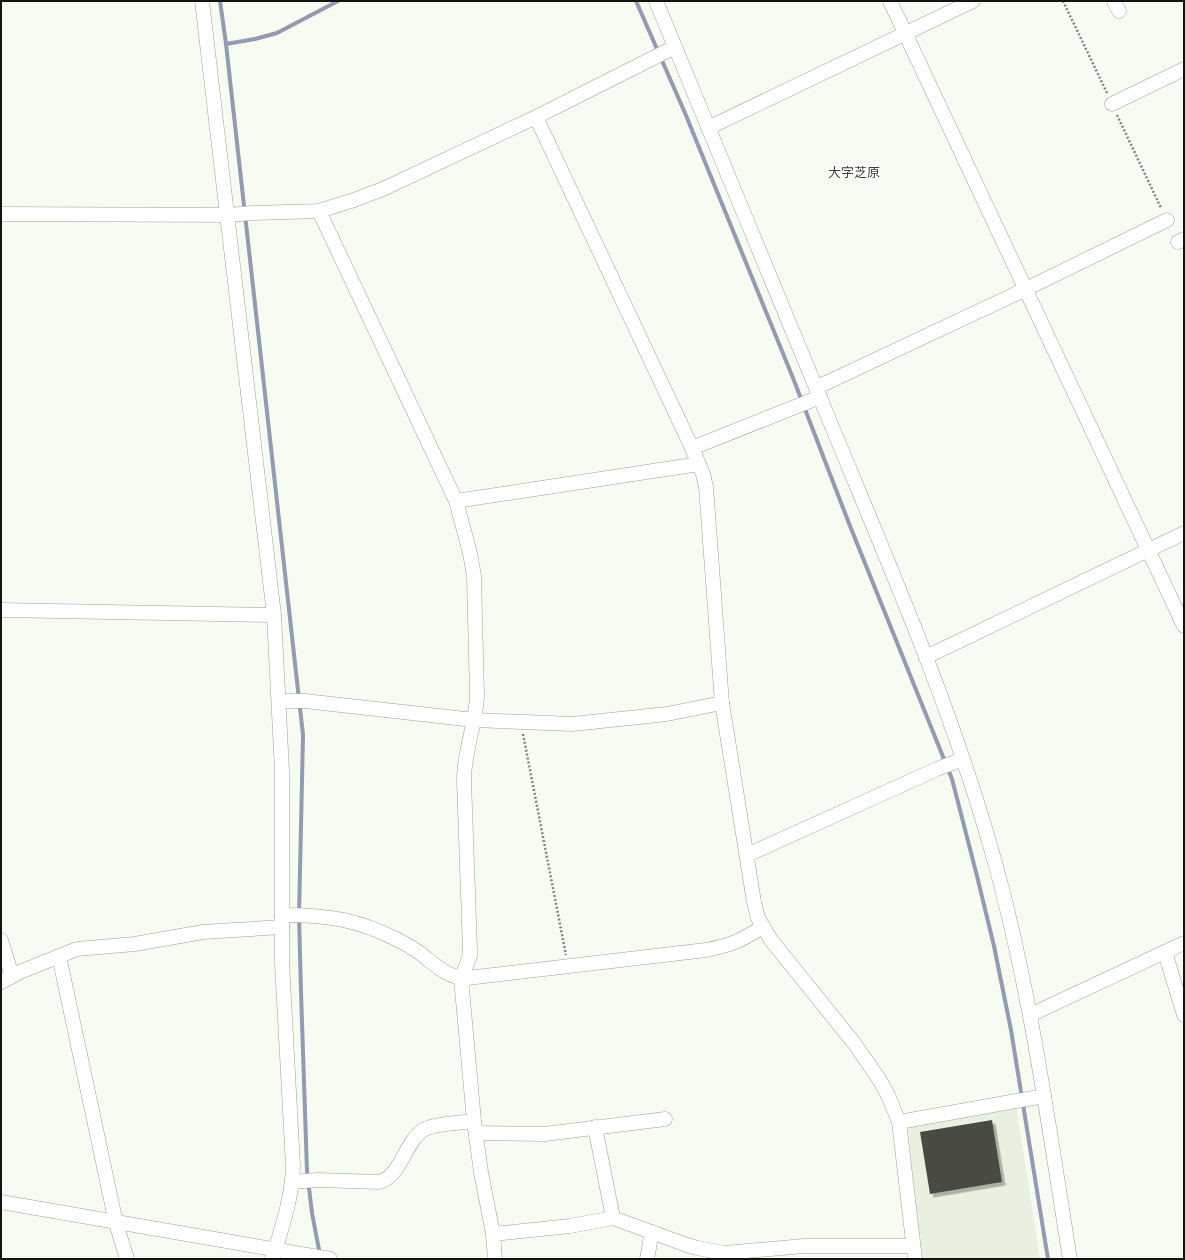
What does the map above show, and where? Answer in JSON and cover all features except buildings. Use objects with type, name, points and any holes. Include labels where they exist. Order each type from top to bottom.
[{"type":"street","points":[[202,1],[230,215],[284,701],[282,771],[285,919],[283,970],[293,1166],[296,1182],[273,1254]]},
{"type":"street","points":[[656,1],[904,600],[926,657],[956,761],[983,819],[1008,907],[1030,1015],[1070,1259]]},
{"type":"street","points":[[890,1],[1184,626]]},
{"type":"street","points":[[708,128],[973,1]]},
{"type":"street","points":[[1,214],[230,215],[319,211],[383,189],[536,117],[675,47]]},
{"type":"street","points":[[1112,104],[1184,69]]},
{"type":"street","points":[[493,1234],[570,1226],[612,1218],[690,1246],[724,1253],[804,1246],[914,1252],[899,1122],[888,1095],[870,1065],[854,1043],[771,940],[758,918],[726,738],[706,494],[703,474],[536,117]]},
{"type":"street","points":[[319,211],[456,501],[470,553],[474,576],[477,696],[474,720],[466,754],[464,780],[470,956],[462,978],[475,1127],[481,1172],[493,1234],[495,1259]]},
{"type":"street","points":[[692,448],[799,406],[818,392],[826,383],[1026,289],[1167,220]]},
{"type":"street","points":[[456,501],[699,464]]},
{"type":"street","points":[[926,657],[1184,533]]},
{"type":"street","points":[[1,610],[274,615]]},
{"type":"street","points":[[284,701],[305,701],[474,720],[573,724],[667,714],[722,703]]},
{"type":"street","points":[[746,855],[956,761]]},
{"type":"street","points":[[1,940],[6,979],[77,949],[135,944],[309,916],[336,918],[374,928],[407,945],[445,973],[462,978],[569,967],[706,950],[726,946],[742,940],[762,927]]},
{"type":"street","points":[[1030,1015],[1184,944]]},
{"type":"street","points":[[1165,952],[1184,1015]]},
{"type":"street","points":[[59,956],[116,1223],[127,1259]]},
{"type":"street","points":[[899,1122],[1044,1096]]},
{"type":"street","points":[[296,1182],[317,1180],[384,1181],[392,1173],[417,1136],[424,1130],[432,1127],[475,1127],[545,1134],[665,1119]]},
{"type":"street","points":[[595,1127],[612,1218]]},
{"type":"street","points":[[1,1202],[273,1254],[330,1259]]},
{"type":"street","points":[[647,1259],[652,1232]]},
{"type":"path","points":[[1063,1],[1167,220]]},
{"type":"path","points":[[521,722],[569,967]]},
{"type":"shaded area","points":[[1016,1105],[1040,1259],[921,1259],[908,1127]]},
{"type":"waterway","points":[[220,1],[303,735],[299,916],[301,992],[307,1171],[312,1213],[320,1255]]},
{"type":"waterway","points":[[226,44],[255,39],[277,33],[338,1]]},
{"type":"waterway","points":[[636,1],[685,113],[793,378],[850,526],[952,779],[994,946],[1011,1030],[1048,1259]]},
{"type":"district","name":"大字芝原","points":[[854,172]]}]
